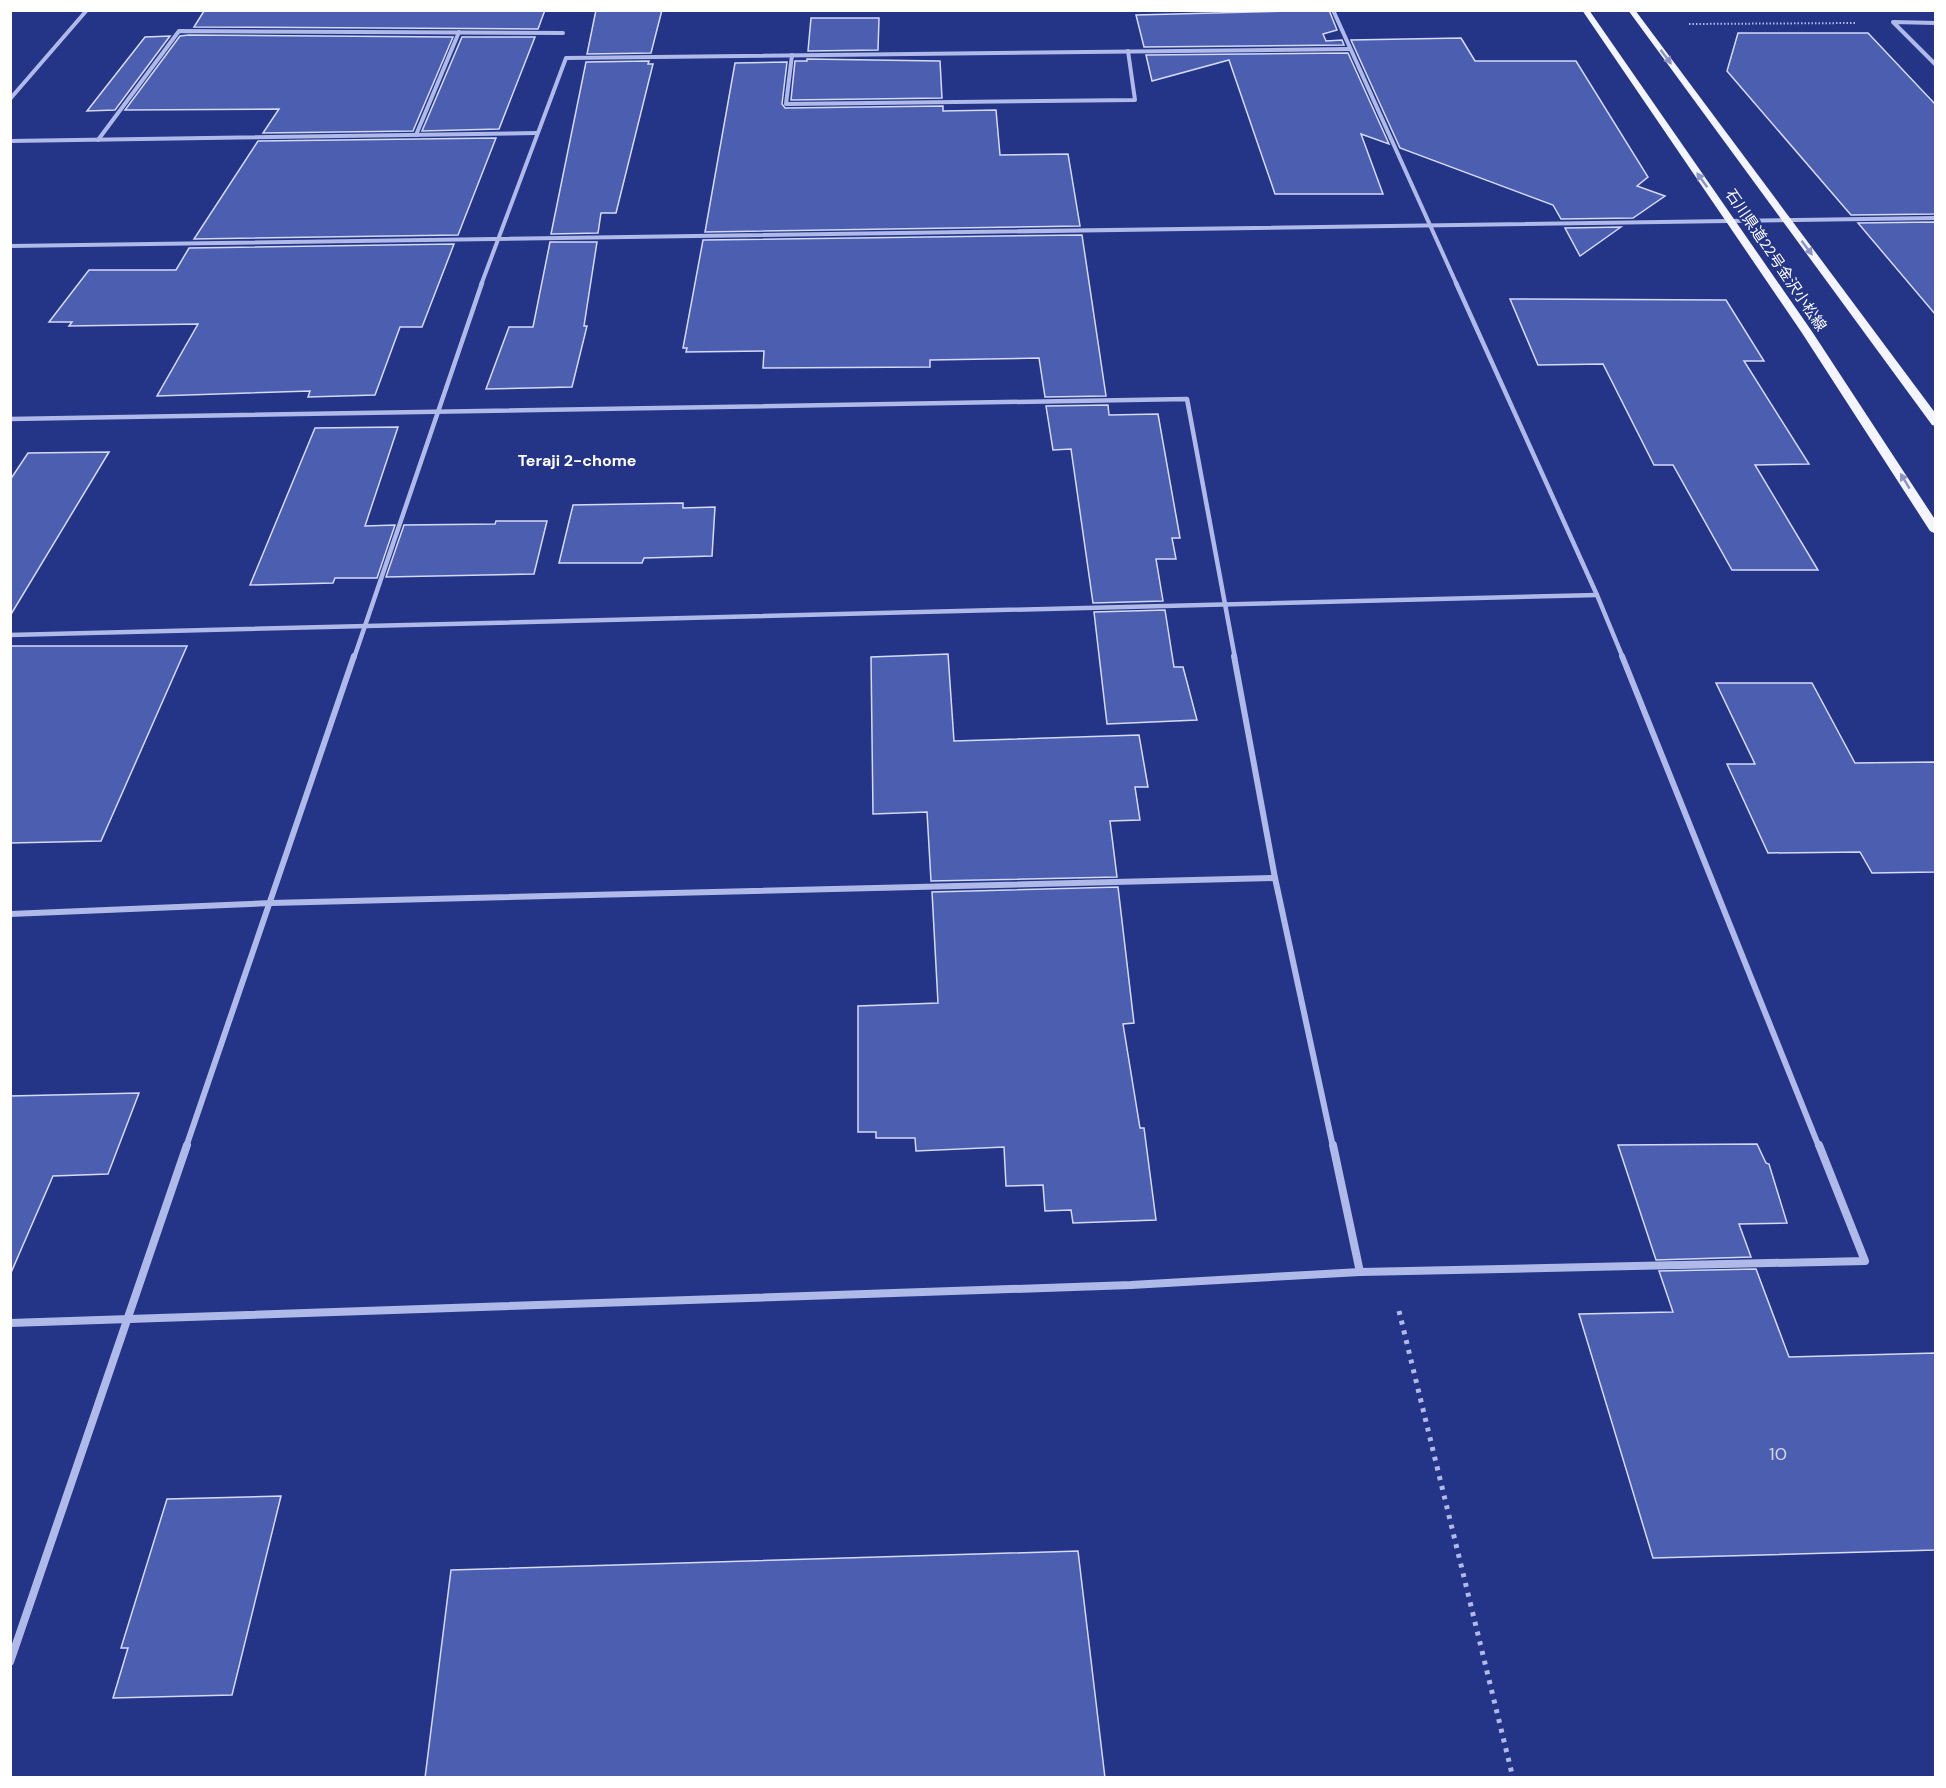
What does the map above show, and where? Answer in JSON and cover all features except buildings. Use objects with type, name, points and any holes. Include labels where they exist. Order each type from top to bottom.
[{"type":"main road","name":"石川県道22号金沢小松線","points":[[1585,10],[1885,447],[1935,531]]},
{"type":"main road","name":"石川県道22号金沢小松線","points":[[1631,10],[1785,219],[1878,340],[1935,423]]},
{"type":"street","points":[[10,99],[87,10]]},
{"type":"street","points":[[10,1323],[1120,1286],[1360,1272],[1865,1261],[1671,772],[1597,596],[1333,10]]},
{"type":"street","points":[[1893,22],[1935,23]]},
{"type":"street","points":[[1893,22],[1935,65]]},
{"type":"street","points":[[98,140],[179,32],[564,33]]},
{"type":"street","points":[[416,135],[459,32]]},
{"type":"street","points":[[10,1662],[497,239],[566,58],[1350,49]]},
{"type":"street","points":[[792,55],[786,104],[1135,100],[1128,51]]},
{"type":"street","points":[[10,141],[537,134]]},
{"type":"street","points":[[10,246],[1935,218]]},
{"type":"street","points":[[10,418],[1187,399],[1275,878],[1360,1272]]},
{"type":"street","points":[[10,635],[1597,596]]},
{"type":"street","points":[[10,914],[271,903],[1275,878]]},
{"type":"path","points":[[1682,24],[1893,22]]},
{"type":"path","points":[[1390,1272],[1514,1778]]},
{"type":"district","name":"Teraji 2-chome","points":[[577,460]]}]
